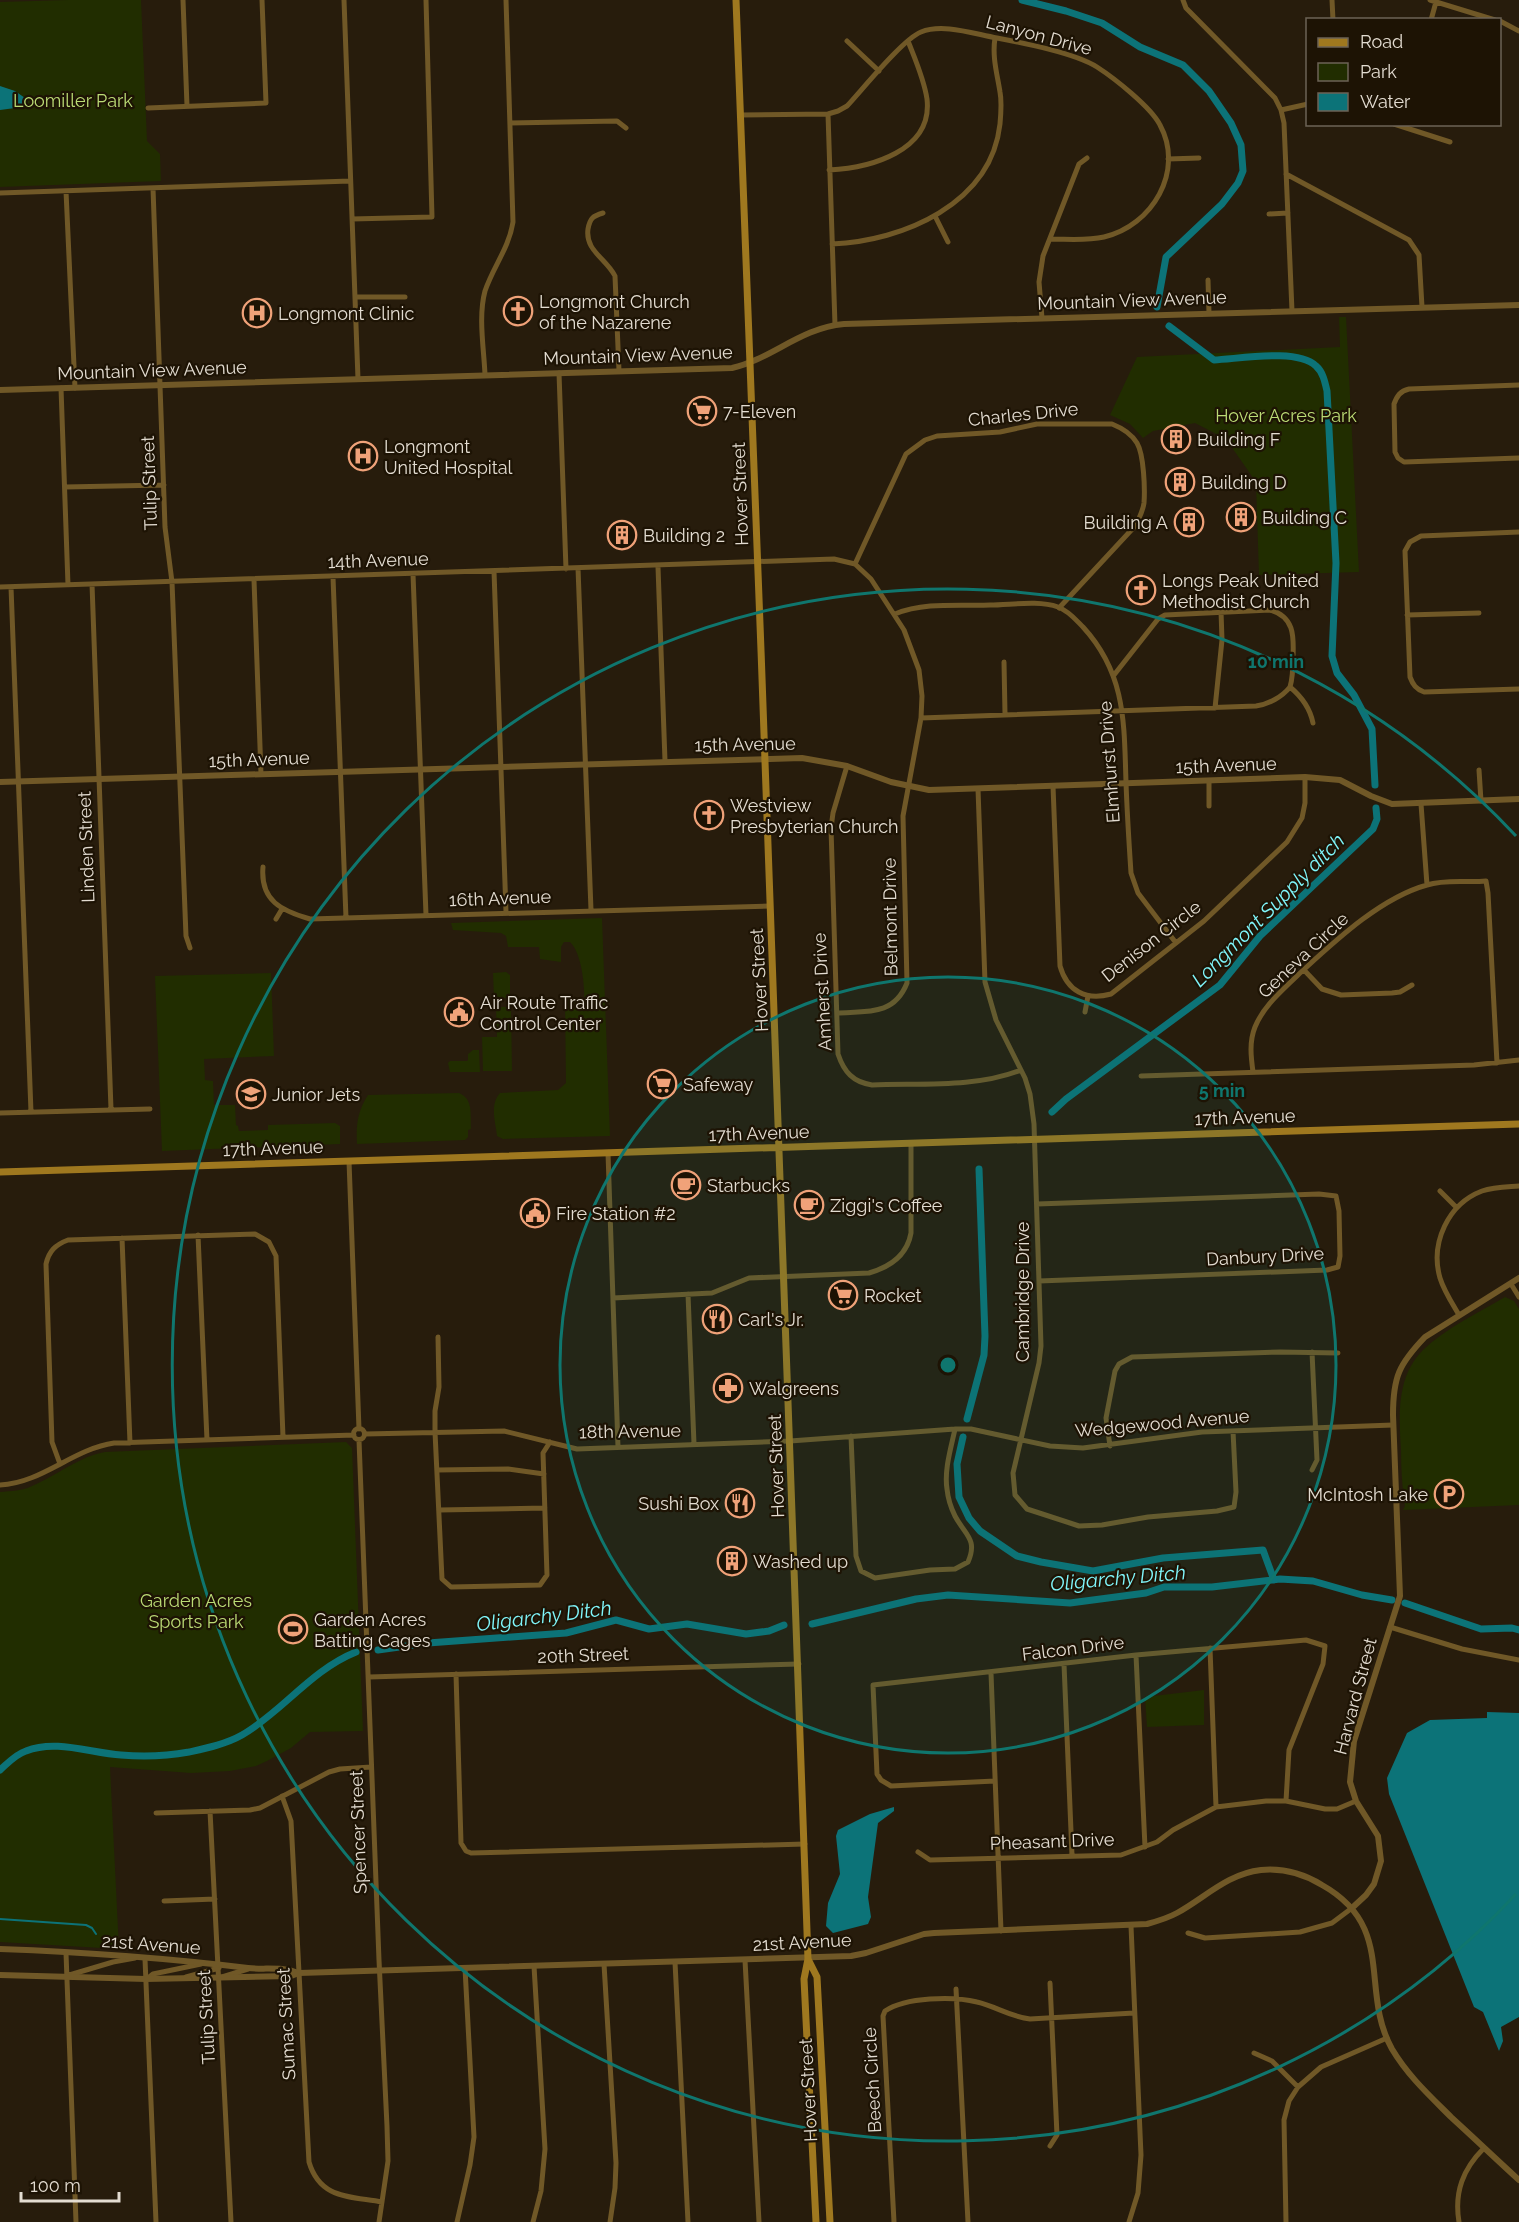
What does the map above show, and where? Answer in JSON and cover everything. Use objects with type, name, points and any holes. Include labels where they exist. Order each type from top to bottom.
[{"type":"main road","name":"Hover Street","points":[[736,0],[781,1148],[808,1959],[804,1979],[816,2222]]},
{"type":"main road","name":"17th Avenue","points":[[0,1172],[1519,1124]]},
{"type":"main road","name":"Hover Street","points":[[808,1959],[817,1977],[830,2222]]},
{"type":"street","points":[[183,0],[187,106]]},
{"type":"street","points":[[148,108],[266,103],[262,0]]},
{"type":"street","points":[[344,0],[358,379]]},
{"type":"street","points":[[352,219],[432,217],[426,0]]},
{"type":"street","points":[[485,375],[482,310],[484,294],[508,244],[513,222],[506,0]]},
{"type":"street","points":[[1332,0],[1333,18]]},
{"type":"street","points":[[1184,1],[1186,8],[1275,98],[1281,110],[1284,123],[1292,311]]},
{"type":"street","points":[[1431,18],[1433,1],[1491,18]]},
{"type":"street","points":[[1501,22],[1519,31]]},
{"type":"street","name":"Lanyon Drive","points":[[828,114],[847,106],[908,41],[922,31],[937,29],[1028,44],[1097,66],[1152,112],[1166,136],[1168,159],[1164,185],[1157,200],[1136,223],[1123,231],[1087,240],[1050,239]]},
{"type":"street","points":[[832,244],[873,240],[936,216],[964,195],[976,181],[996,144],[1001,103],[993,53],[995,38]]},
{"type":"street","points":[[847,41],[879,71]]},
{"type":"street","points":[[829,170],[862,166],[901,150],[911,144],[919,134],[927,112],[927,98],[908,41]]},
{"type":"street","points":[[1281,110],[1306,104]]},
{"type":"street","points":[[740,115],[828,114],[835,325]]},
{"type":"street","points":[[510,123],[617,121],[626,128]]},
{"type":"street","points":[[1400,126],[1450,142]]},
{"type":"street","points":[[1042,318],[1040,273],[1043,256],[1079,164],[1087,158]]},
{"type":"street","points":[[1168,159],[1199,158]]},
{"type":"street","points":[[1286,174],[1409,240],[1419,255],[1422,308]]},
{"type":"street","points":[[0,193],[350,182]]},
{"type":"street","name":"Tulip Street","points":[[153,188],[165,527],[172,582],[186,936],[190,948]]},
{"type":"street","points":[[66,190],[75,388]]},
{"type":"street","points":[[603,213],[590,220],[587,235],[592,249],[615,276],[619,371]]},
{"type":"street","points":[[1269,214],[1288,213]]},
{"type":"street","points":[[936,216],[948,242]]},
{"type":"street","points":[[1208,280],[1209,313]]},
{"type":"street","points":[[356,297],[405,297]]},
{"type":"street","name":"Mountain View Avenue","points":[[0,390],[732,368],[750,363],[809,332],[835,325],[1519,305]]},
{"type":"street","points":[[559,373],[566,569]]},
{"type":"street","points":[[1519,385],[1409,388],[1396,397],[1394,404],[1395,452],[1404,462],[1519,458]]},
{"type":"street","points":[[61,388],[68,585]]},
{"type":"street","name":"Charles Drive","points":[[855,564],[906,454],[925,440],[937,436],[1000,432],[1037,424],[1112,424],[1131,435],[1141,454],[1144,503],[1141,515],[1136,525],[1059,608]]},
{"type":"street","points":[[64,487],[164,485]]},
{"type":"street","points":[[1519,532],[1421,536],[1410,542],[1405,551],[1412,684],[1424,692],[1519,689]]},
{"type":"street","points":[[757,563],[834,559],[855,564]]},
{"type":"street","name":"14th Avenue","points":[[0,587],[757,563]]},
{"type":"street","name":"Belmont Drive","points":[[837,1013],[878,1011],[888,1007],[903,993],[907,983],[903,816],[921,718],[922,696],[914,651],[895,614],[871,579],[855,564]]},
{"type":"street","points":[[658,567],[665,761]]},
{"type":"street","points":[[578,568],[591,910]]},
{"type":"street","points":[[494,571],[506,912]]},
{"type":"street","points":[[412,574],[426,915]]},
{"type":"street","points":[[333,577],[346,918]]},
{"type":"street","points":[[254,580],[261,774]]},
{"type":"street","name":"Linden Street","points":[[92,584],[111,1109]]},
{"type":"street","points":[[11,587],[31,1112]]},
{"type":"street","points":[[895,614],[913,608],[1021,604],[1059,608]]},
{"type":"street","name":"Elmhurst Drive","points":[[1059,608],[1074,617],[1090,634],[1114,675],[1124,712],[1131,873],[1134,885],[1176,943]]},
{"type":"street","points":[[921,718],[1124,712],[1268,704],[1287,692],[1290,687],[1294,634],[1285,617],[1270,610],[1165,615],[1158,619],[1114,675]]},
{"type":"street","points":[[1215,708],[1222,640],[1221,611]]},
{"type":"street","points":[[1407,615],[1479,613]]},
{"type":"street","points":[[1004,662],[1005,714]]},
{"type":"street","points":[[1290,687],[1307,705],[1313,723]]},
{"type":"street","name":"15th Avenue","points":[[0,782],[802,758],[847,766],[908,787],[928,790],[1305,777],[1340,780],[1392,804],[1519,800]]},
{"type":"street","name":"Amherst Drive","points":[[847,766],[833,813],[831,828],[838,1053],[842,1065],[850,1077],[864,1084],[873,1085],[982,1081],[1005,1077],[1021,1070]]},
{"type":"street","points":[[1479,770],[1481,801]]},
{"type":"street","name":"Denison Circle","points":[[1053,786],[1060,966],[1067,984],[1088,996],[1111,994],[1204,921],[1287,842],[1302,818],[1305,803],[1305,777]]},
{"type":"street","points":[[1209,781],[1209,806]]},
{"type":"street","name":"Cambridge Drive","points":[[978,789],[985,982],[996,1020],[1021,1070],[1030,1094],[1034,1139],[1041,1346],[1013,1473],[1013,1487],[1020,1503],[1027,1509],[1079,1526],[1217,1511],[1234,1507],[1236,1492],[1233,1431]]},
{"type":"street","points":[[1421,804],[1427,885]]},
{"type":"street","points":[[263,867],[262,882],[270,898],[282,909],[276,919]]},
{"type":"street","name":"Geneva Circle","points":[[1253,1072],[1251,1050],[1255,1026],[1273,999],[1352,926],[1390,902],[1427,885],[1486,881],[1491,915],[1497,1063]]},
{"type":"street","name":"16th Avenue","points":[[282,909],[287,913],[310,919],[770,906]]},
{"type":"street","points":[[1304,970],[1322,988],[1341,995],[1400,992],[1412,985]]},
{"type":"street","points":[[1085,1012],[1088,996]]},
{"type":"street","points":[[1141,1076],[1497,1063],[1519,1060]]},
{"type":"street","points":[[0,1113],[150,1109]]},
{"type":"street","points":[[613,1298],[712,1293],[749,1278],[869,1273],[882,1269],[900,1257],[909,1242],[911,1233],[911,1143]]},
{"type":"street","points":[[609,1153],[618,1447]]},
{"type":"street","points":[[349,1161],[359,1429]]},
{"type":"street","points":[[1459,1315],[1443,1285],[1438,1268],[1440,1238],[1445,1224],[1456,1207],[1467,1198],[1496,1188],[1519,1186]]},
{"type":"street","points":[[1440,1191],[1456,1207]]},
{"type":"street","name":"Danbury Drive","points":[[1037,1204],[1319,1194],[1336,1196],[1339,1211],[1340,1256],[1338,1267],[1327,1270],[1040,1281]]},
{"type":"street","points":[[60,1464],[52,1442],[46,1264],[48,1255],[59,1243],[68,1240],[255,1234],[264,1238],[274,1249],[276,1256],[283,1437]]},
{"type":"street","points":[[198,1235],[207,1440]]},
{"type":"street","points":[[122,1238],[130,1443]]},
{"type":"street","name":"Harvard Street","points":[[1352,1908],[1374,1884],[1381,1861],[1375,1829],[1356,1801],[1350,1782],[1354,1741],[1400,1596],[1393,1391],[1401,1366],[1425,1337],[1519,1278]]},
{"type":"street","points":[[1511,1284],[1519,1297]]},
{"type":"street","points":[[688,1294],[694,1444]]},
{"type":"street","points":[[438,1337],[439,1387],[435,1411],[435,1432],[442,1580],[451,1587],[540,1585],[547,1575],[543,1453],[550,1442]]},
{"type":"street","points":[[1312,1352],[1317,1428],[1317,1460],[1312,1470]]},
{"type":"street","points":[[1110,1446],[1106,1418],[1115,1371],[1125,1359],[1132,1357],[1338,1353]]},
{"type":"street","name":"Wedgewood Avenue","points":[[790,1441],[971,1429],[1021,1440],[1083,1448],[1202,1432],[1393,1425]]},
{"type":"street","points":[[0,1485],[27,1480],[99,1446],[354,1435],[359,1440],[365,1434],[359,1429]]},
{"type":"street","points":[[354,1435],[354,1431],[359,1429]]},
{"type":"street","points":[[851,1436],[856,1556],[861,1571],[874,1578],[955,1569],[968,1562],[972,1545],[970,1538],[952,1510],[946,1486],[946,1473],[955,1429]]},
{"type":"street","name":"18th Avenue","points":[[365,1434],[504,1431],[577,1449],[790,1441]]},
{"type":"street","name":"Spencer Street","points":[[359,1440],[388,2161],[379,2222]]},
{"type":"street","points":[[437,1470],[508,1469],[544,1474]]},
{"type":"street","points":[[439,1510],[545,1508]]},
{"type":"street","points":[[1390,1627],[1462,1649],[1519,1660]]},
{"type":"street","name":"Falcon Drive","points":[[995,1780],[891,1786],[885,1784],[877,1773],[873,1685],[1136,1655],[1306,1640],[1325,1646],[1323,1664],[1289,1750],[1286,1801]]},
{"type":"street","points":[[1210,1648],[1216,1807]]},
{"type":"street","points":[[1136,1655],[1145,1847]]},
{"type":"street","name":"20th Street","points":[[369,1677],[799,1664]]},
{"type":"street","points":[[1064,1664],[1072,1855]]},
{"type":"street","points":[[991,1673],[1001,1931]]},
{"type":"street","points":[[456,1674],[463,1847],[471,1853],[804,1844]]},
{"type":"street","points":[[156,1813],[260,1808],[329,1772],[371,1767]]},
{"type":"street","name":"Sumac Street","points":[[282,1796],[291,1821],[308,2152],[312,2174],[324,2188],[333,2193],[382,2202]]},
{"type":"street","name":"Pheasant Drive","points":[[918,1852],[930,1860],[1121,1855],[1145,1847],[1216,1807],[1286,1801],[1325,1809],[1337,1809],[1356,1801]]},
{"type":"street","name":"Tulip Street","points":[[210,1811],[231,2222]]},
{"type":"street","name":"21st Avenue","points":[[0,1975],[182,1979],[291,1976],[299,1973],[808,1959],[866,1953],[924,1934],[1131,1926],[1163,1919],[1178,1912],[1228,1879],[1263,1870],[1281,1870],[1315,1880],[1330,1889],[1352,1908]]},
{"type":"street","points":[[164,1902],[215,1899]]},
{"type":"street","points":[[1188,1934],[1205,1938],[1300,1932],[1332,1923],[1352,1908],[1368,1934],[1373,1952],[1380,2014],[1387,2038],[1404,2068],[1418,2086],[1519,2180]]},
{"type":"street","points":[[1129,2222],[1138,2193],[1141,2165],[1131,1926]]},
{"type":"street","name":"21st Avenue","points":[[0,1949],[205,1963],[252,1969],[289,1969],[299,1973]]},
{"type":"street","points":[[66,1953],[76,2222]]},
{"type":"street","points":[[66,1976],[113,1962],[137,1958]]},
{"type":"street","points":[[145,1959],[156,2222]]},
{"type":"street","points":[[745,1960],[759,2222]]},
{"type":"street","points":[[675,1962],[688,2222]]},
{"type":"street","points":[[146,1979],[153,1974],[205,1963]]},
{"type":"street","points":[[604,1964],[616,2163],[610,2222]]},
{"type":"street","points":[[182,1979],[219,1966]]},
{"type":"street","points":[[533,2222],[541,2192],[545,2149],[534,1966]]},
{"type":"street","points":[[457,2222],[474,2137],[465,1968]]},
{"type":"street","points":[[220,1978],[236,1971],[252,1969]]},
{"type":"street","points":[[1050,1983],[1057,2135],[1050,2146]]},
{"type":"street","points":[[956,1989],[968,2222]]},
{"type":"street","name":"Beech Circle","points":[[894,2222],[883,2016],[888,2009],[911,2002],[957,1999],[978,2002],[1019,2018],[1134,2013]]},
{"type":"street","points":[[1286,2222],[1284,2120],[1289,2101],[1298,2087],[1321,2067],[1387,2038]]},
{"type":"street","points":[[1254,2053],[1272,2061],[1298,2087]]},
{"type":"street","points":[[1459,2222],[1458,2195],[1462,2180],[1471,2162],[1484,2148]]},
{"type":"green space","name":"Loomiller Park","points":[[141,0],[147,141],[160,154],[161,181],[0,187],[0,2]]},
{"type":"green space","name":"Hover Acres Park","points":[[1339,317],[1346,317],[1359,572],[1259,575],[1256,482],[1226,439],[1195,423],[1153,431],[1143,438],[1130,424],[1110,415],[1137,357],[1340,347]]},
{"type":"green space","points":[[602,918],[610,1136],[503,1139],[497,1136],[494,1115],[495,1103],[500,1093],[558,1090],[566,1083],[565,1000],[584,999],[582,969],[577,953],[570,942],[564,942],[561,947],[561,962],[540,959],[539,947],[508,947],[506,936],[501,933],[453,930],[451,923]]},
{"type":"green space","points":[[506,972],[510,975],[510,998],[494,998],[493,973]]},
{"type":"green space","points":[[271,973],[274,1056],[204,1059],[205,1080],[213,1081],[214,1105],[235,1105],[236,1125],[239,1131],[268,1130],[268,1125],[335,1123],[340,1126],[340,1144],[162,1151],[155,976]]},
{"type":"green space","points":[[496,1007],[511,1007],[512,1071],[483,1071],[482,1037],[497,1037]]},
{"type":"green space","points":[[473,1050],[479,1050],[480,1072],[450,1072],[448,1063],[450,1061],[467,1061],[468,1054]]},
{"type":"green space","points":[[459,1093],[467,1099],[470,1108],[471,1129],[468,1130],[468,1137],[465,1140],[357,1144],[358,1119],[368,1095]]},
{"type":"green space","points":[[1505,1297],[1514,1301],[1519,1309],[1519,1505],[1403,1510],[1405,1506],[1401,1471],[1400,1411],[1401,1397],[1408,1372],[1414,1361],[1432,1342],[1462,1321]]},
{"type":"green space","name":"Garden Acres Sports Park","points":[[346,1442],[352,1448],[363,1731],[310,1732],[291,1748],[267,1761],[256,1766],[230,1771],[191,1773],[110,1767],[119,1949],[0,1942],[0,1492],[28,1488],[77,1462],[105,1452]]},
{"type":"green space","points":[[1204,1690],[1204,1725],[1147,1727],[1145,1697]]},
{"type":"water","points":[[0,86],[15,91],[25,98],[23,104],[15,108],[0,110]]},
{"type":"water","points":[[1487,1712],[1519,1713],[1519,2017],[1501,2027],[1503,2041],[1499,2051],[1483,2012],[1474,2007],[1389,1794],[1387,1778],[1407,1733],[1430,1720],[1487,1718]]},
{"type":"water","points":[[894,1807],[894,1811],[878,1823],[868,1897],[871,1917],[868,1924],[833,1933],[826,1926],[828,1903],[840,1874],[836,1836],[838,1830],[870,1814]]},
{"type":"waterway","name":"Longmont Supply ditch","points":[[1022,0],[1102,23],[1140,47],[1183,65],[1209,91],[1231,123],[1241,145],[1243,171],[1238,183],[1222,204],[1166,257],[1157,307]]},
{"type":"waterway","name":"Longmont Supply ditch","points":[[1169,326],[1214,360],[1267,356],[1296,357],[1316,366],[1322,374],[1327,391],[1336,563],[1332,656],[1337,673],[1354,695],[1372,729],[1375,785]]},
{"type":"waterway","name":"Longmont Supply ditch","points":[[1052,1112],[1066,1099],[1220,985],[1260,936],[1373,829],[1377,819],[1376,808]]},
{"type":"waterway","name":"Longmont Supply ditch","points":[[967,1419],[984,1355],[985,1336],[979,1169]]},
{"type":"waterway","name":"Longmont Supply ditch","points":[[963,1437],[957,1464],[959,1497],[969,1518],[980,1531],[1017,1556],[1093,1571],[1163,1558],[1263,1550],[1274,1580]]},
{"type":"waterway","name":"Oligarchy Ditch","points":[[812,1624],[916,1599],[948,1595],[1070,1603],[1146,1593],[1164,1587],[1212,1587],[1280,1579],[1313,1581],[1362,1595],[1392,1600]]},
{"type":"waterway","name":"Oligarchy Ditch","points":[[1405,1603],[1481,1629],[1512,1628],[1519,1630]]},
{"type":"waterway","name":"Oligarchy Ditch","points":[[378,1650],[428,1643],[566,1633],[616,1620],[649,1629],[687,1624],[746,1634],[769,1631],[784,1625]]},
{"type":"waterway","name":"Oligarchy Ditch","points":[[0,1770],[19,1754],[49,1746],[109,1754],[147,1756],[189,1752],[223,1743],[257,1726],[325,1669],[356,1652]]},
{"type":"waterway","name":"Oligarchy Ditch","points":[[0,1919],[86,1925],[96,1934]]},
{"type":"place","name":"Longmont Church of the Nazarene","points":[[518,311]]},
{"type":"place","name":"Longmont Clinic","points":[[257,313]]},
{"type":"place","name":"7-Eleven","points":[[702,411]]},
{"type":"place","name":"Building F","points":[[1176,439]]},
{"type":"place","name":"Longmont United Hospital","points":[[363,456]]},
{"type":"place","name":"Building D","points":[[1180,482]]},
{"type":"place","name":"Building C","points":[[1241,517]]},
{"type":"place","name":"Building A","points":[[1189,522]]},
{"type":"place","name":"Building 2","points":[[622,535]]},
{"type":"place","name":"Longs Peak United Methodist Church","points":[[1141,590]]},
{"type":"place","name":"Westview Presbyterian Church","points":[[709,815]]},
{"type":"place","name":"Air Route Traffic Control Center","points":[[459,1012]]},
{"type":"place","name":"Safeway","points":[[662,1084]]},
{"type":"place","name":"Junior Jets","points":[[251,1094]]},
{"type":"place","name":"Starbucks","points":[[686,1185]]},
{"type":"place","name":"Ziggi's Coffee","points":[[809,1205]]},
{"type":"place","name":"Fire Station #2","points":[[535,1213]]},
{"type":"place","name":"Rocket","points":[[843,1295]]},
{"type":"place","name":"Carl's Jr.","points":[[717,1319]]},
{"type":"place","name":"Walgreens","points":[[728,1388]]},
{"type":"place","name":"McIntosh Lake","points":[[1449,1494]]},
{"type":"place","name":"Sushi Box","points":[[740,1503]]},
{"type":"place","name":"Washed up","points":[[732,1561]]},
{"type":"place","name":"Garden Acres Batting Cages","points":[[293,1629]]}]
